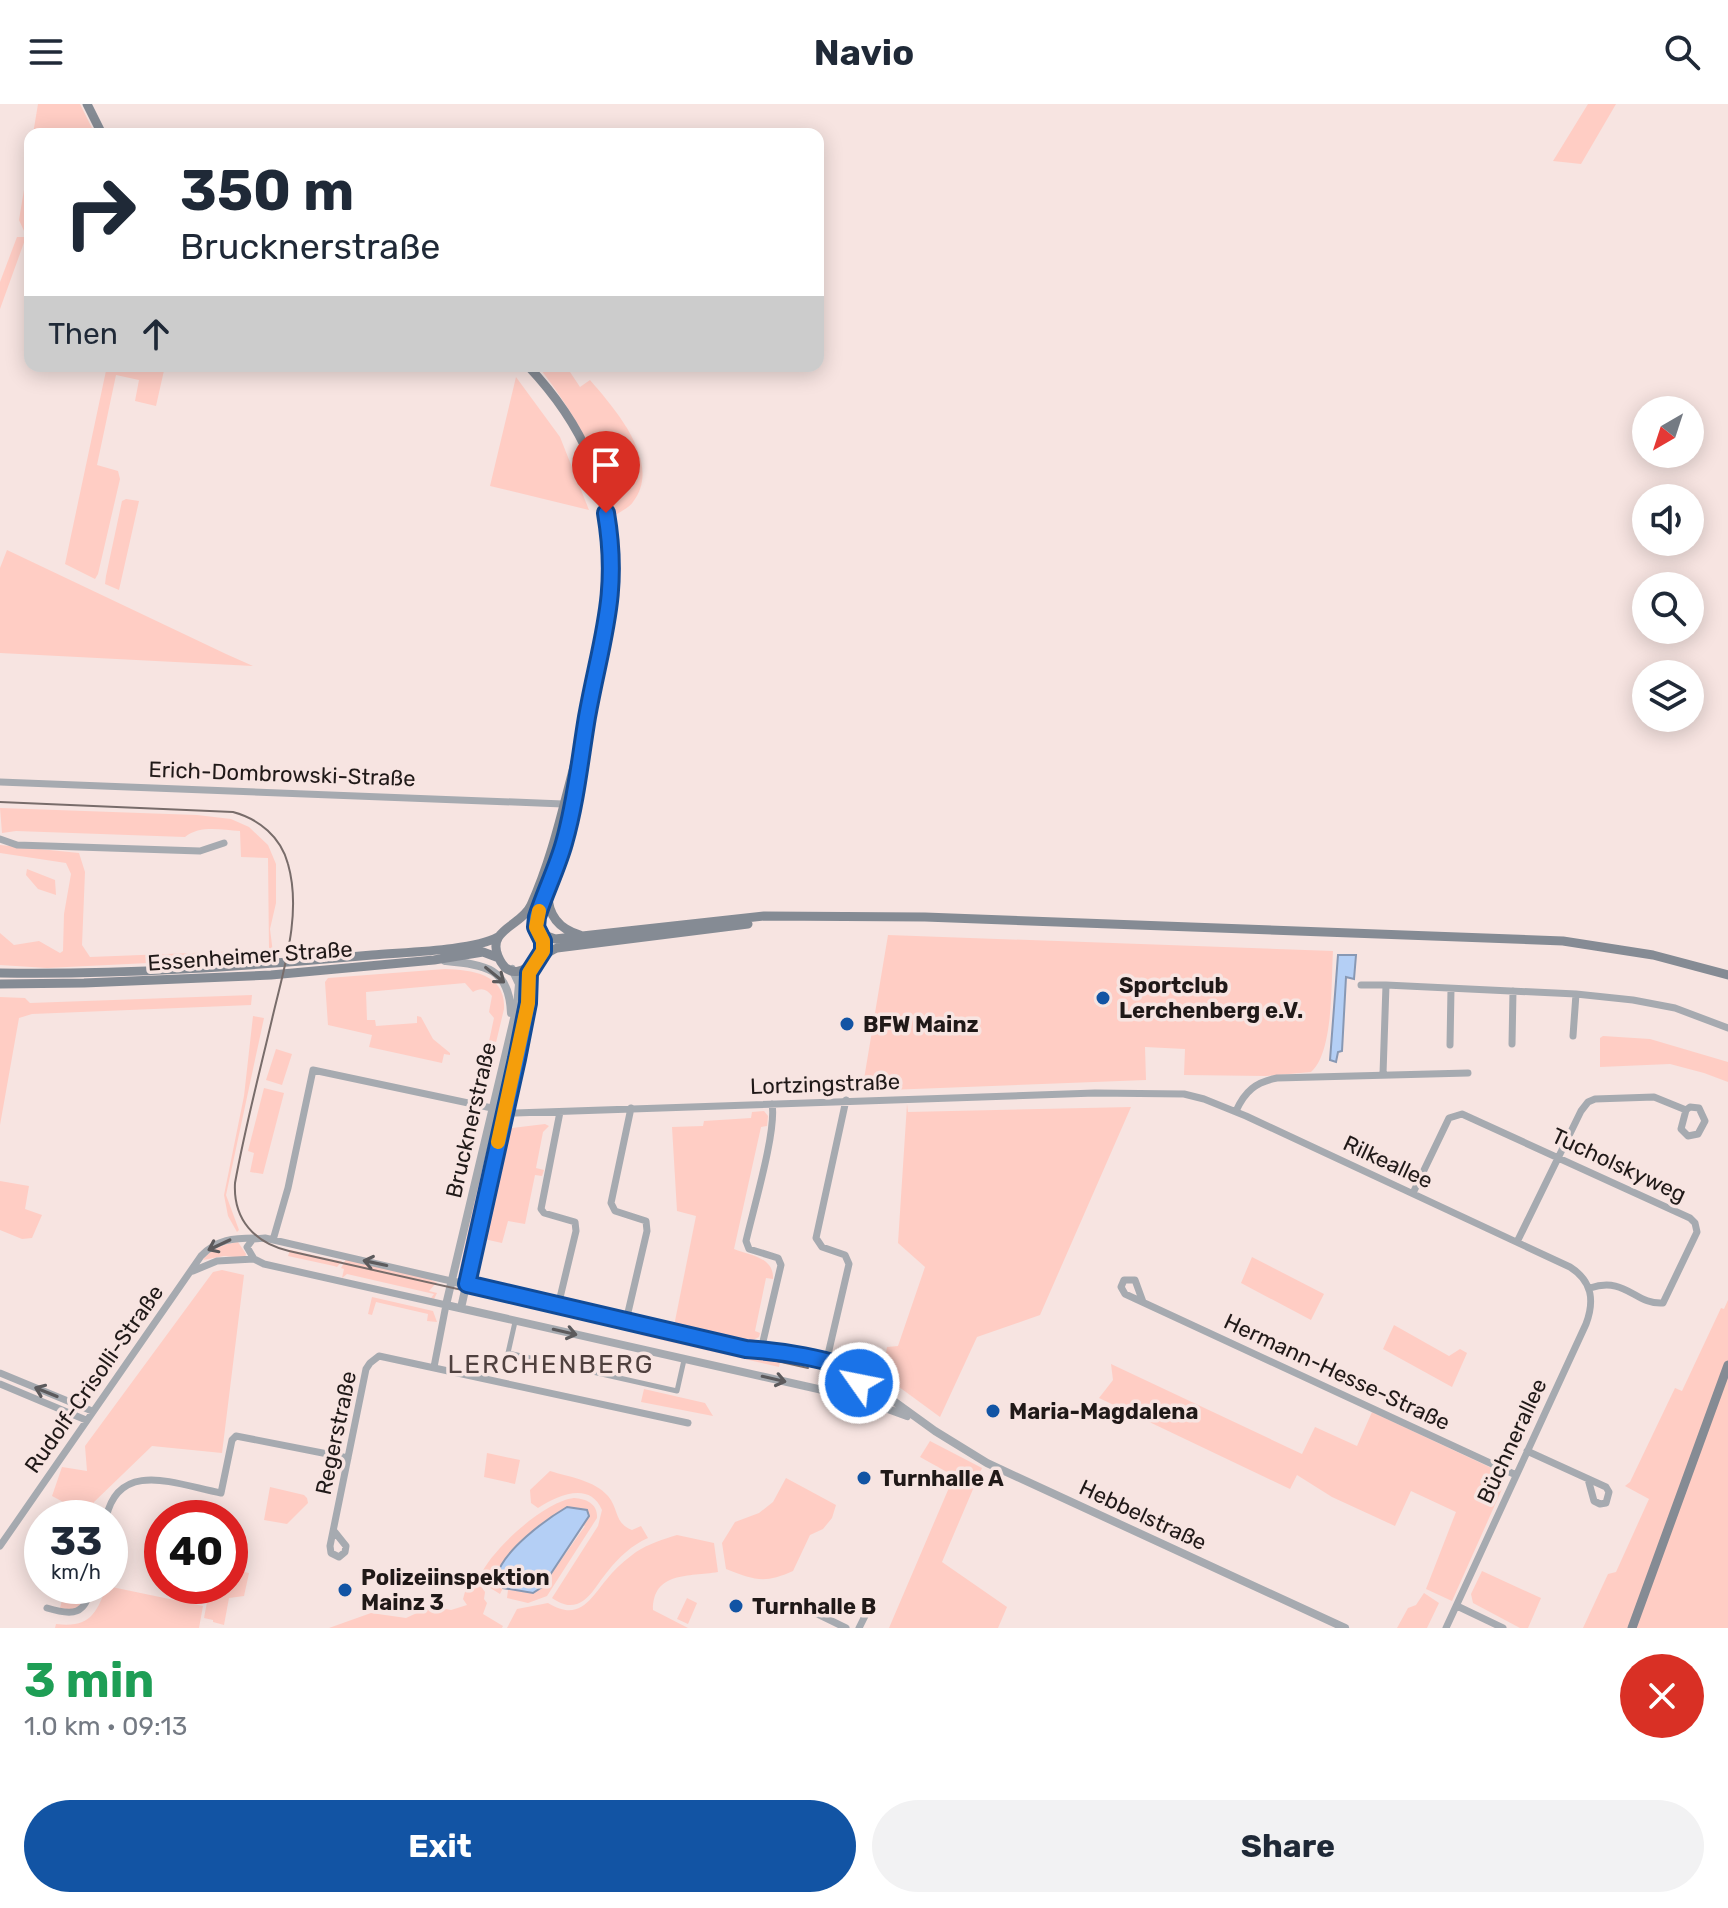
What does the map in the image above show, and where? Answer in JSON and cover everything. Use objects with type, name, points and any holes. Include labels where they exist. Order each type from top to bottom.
[{"type":"main road","points":[[87,104],[99,128]]},
{"type":"main road","points":[[533,372],[581,440],[594,471],[606,513],[612,559],[611,601],[587,717],[536,895],[528,913],[498,937],[496,948],[499,958],[512,969],[522,970],[532,967],[542,956],[557,948],[809,916]]},
{"type":"main road","points":[[542,956],[537,917],[565,841],[579,779],[587,717]]},
{"type":"main road","points":[[547,891],[549,908],[557,923],[573,933],[586,936]]},
{"type":"main road","points":[[516,924],[528,925],[551,939],[724,920],[809,916],[955,918],[1563,941],[1653,955],[1728,975]]},
{"type":"main road","name":"Essenheimer Straße","points":[[0,973],[156,972],[415,951],[482,944],[498,937]]},
{"type":"main road","name":"Essenheimer Straße","points":[[0,984],[271,975],[487,952],[499,958]]},
{"type":"main road","points":[[1632,1628],[1728,1365]]},
{"type":"street","name":"Erich-Dombrowski-Straße","points":[[0,782],[563,804]]},
{"type":"street","points":[[0,839],[17,845],[137,850],[200,851],[224,843]]},
{"type":"street","points":[[434,960],[476,964],[497,973],[507,985],[510,995],[509,1034]]},
{"type":"street","name":"Brucknerstraße","points":[[461,1308],[528,1003],[528,978],[532,967]]},
{"type":"street","name":"Brucknerstraße","points":[[445,1310],[517,1006],[519,984],[512,969]]},
{"type":"street","points":[[1361,985],[1576,994],[1633,1000],[1675,1008],[1728,1028]]},
{"type":"street","points":[[1383,1074],[1386,985]]},
{"type":"street","points":[[1450,1045],[1451,989]]},
{"type":"street","points":[[1512,1044],[1513,991]]},
{"type":"street","points":[[1573,1036],[1576,994]]},
{"type":"street","name":"Lortzingstraße","points":[[273,1240],[285,1202],[313,1070],[504,1113],[846,1100],[1159,1094]]},
{"type":"street","points":[[1236,1111],[1244,1096],[1261,1081],[1277,1078],[1468,1073]]},
{"type":"street","name":"Rilkeallee","points":[[1159,1094],[1194,1096],[1236,1111],[1570,1267],[1590,1288]]},
{"type":"street","points":[[1517,1242],[1557,1156],[1581,1111],[1591,1101],[1654,1097],[1686,1110]]},
{"type":"street","points":[[826,1363],[849,1264],[845,1255],[818,1244],[816,1230],[846,1100]]},
{"type":"street","points":[[761,1350],[781,1265],[778,1258],[749,1249],[746,1241],[769,1137],[772,1104]]},
{"type":"street","points":[[626,1321],[647,1231],[646,1221],[615,1211],[611,1203],[631,1108]]},
{"type":"street","points":[[558,1306],[576,1231],[575,1222],[544,1213],[541,1209],[560,1112]]},
{"type":"street","name":"Tucholskyweg","points":[[1413,1193],[1449,1118],[1462,1114],[1690,1218],[1697,1227],[1663,1303],[1655,1303],[1610,1284],[1590,1288]]},
{"type":"street","points":[[258,1238],[247,1247],[254,1259],[264,1264],[435,1301],[445,1310],[461,1308],[848,1396],[887,1407],[929,1427]]},
{"type":"street","name":"Rudolf-Crisolli-Straße","points":[[0,1546],[201,1256],[219,1242],[258,1238],[273,1240],[451,1281]]},
{"type":"street","name":"Rudolf-Crisolli-Straße","points":[[191,1272],[217,1261],[254,1259]]},
{"type":"street","points":[[451,1281],[746,1349],[848,1368],[929,1427]]},
{"type":"street","name":"Büchnerallee","points":[[1446,1628],[1586,1324],[1591,1312],[1590,1288]]},
{"type":"street","name":"Hermann-Hesse-Straße","points":[[1143,1302],[1516,1475]]},
{"type":"street","points":[[443,1328],[452,1312],[461,1308]]},
{"type":"street","points":[[434,1367],[445,1310]]},
{"type":"street","points":[[515,1321],[508,1353],[677,1391],[684,1358]]},
{"type":"street","name":"Regerstraße","points":[[334,1531],[366,1369],[370,1363],[384,1356],[688,1423]]},
{"type":"street","points":[[0,1373],[92,1411]]},
{"type":"street","points":[[848,1396],[858,1387],[858,1374]]},
{"type":"street","points":[[0,1384],[86,1420]]},
{"type":"street","name":"Hebbelstraße","points":[[929,1427],[987,1463],[1345,1628]]},
{"type":"street","points":[[111,1500],[116,1492],[142,1479],[221,1493],[232,1440],[236,1436],[348,1458]]},
{"type":"street","points":[[1527,1451],[1588,1479]]},
{"type":"street","points":[[47,1608],[62,1613],[77,1612],[85,1604]]},
{"type":"street","points":[[796,1607],[797,1604],[846,1628]]},
{"type":"street","points":[[1457,1606],[1503,1628]]},
{"type":"street","points":[[859,1628],[866,1614]]},
{"type":"shaded area","points":[[38,104],[80,104],[92,128],[34,128]]},
{"type":"shaded area","points":[[1588,104],[1616,104],[1581,164],[1553,161]]},
{"type":"shaded area","points":[[24,190],[24,231],[19,220]]},
{"type":"shaded area","points":[[17,237],[24,237],[0,309],[0,282]]},
{"type":"shaded area","points":[[106,372],[164,372],[156,406],[135,401],[139,380],[116,375],[97,465],[118,471],[120,479],[98,574],[95,579],[65,564]]},
{"type":"shaded area","points":[[542,372],[570,372],[580,387],[590,380],[632,437],[639,454],[641,487],[631,504],[613,517],[594,456],[563,400]]},
{"type":"shaded area","points":[[516,377],[560,437],[589,510],[490,486]]},
{"type":"shaded area","points":[[122,501],[139,501],[119,590],[105,584]]},
{"type":"shaded area","points":[[7,550],[253,666],[0,653],[0,568]]},
{"type":"shaded area","points":[[0,808],[197,815],[231,819],[249,827],[268,845],[276,864],[276,903],[270,929],[273,953],[271,956],[250,958],[47,968],[0,965],[0,933],[14,945],[39,941],[60,953],[63,951],[64,914],[71,874],[66,863],[0,853],[0,845],[79,853],[85,872],[82,945],[90,957],[269,950],[268,858],[241,857],[240,831],[204,830],[185,837],[2,833]]},
{"type":"shaded area","points":[[27,869],[55,880],[56,895],[38,889],[26,875]]},
{"type":"shaded area","name":"Sportclub Lerchenberg e.V.","points":[[888,935],[1333,951],[1328,1033],[1324,1049],[1311,1072],[1266,1076],[1184,1075],[1185,1049],[1145,1047],[1146,1080],[862,1091]]},
{"type":"shaded area","points":[[445,969],[486,976],[500,988],[503,997],[504,1009],[483,1097],[470,1094],[479,1088],[494,1018],[489,1012],[492,996],[486,990],[473,992],[465,983],[366,992],[367,1020],[375,1020],[376,1026],[417,1023],[417,1016],[421,1017],[433,1039],[450,1053],[444,1054],[442,1063],[369,1047],[372,1035],[328,1025],[325,982],[328,978]]},
{"type":"shaded area","points":[[252,995],[251,1005],[32,1014],[19,1018],[0,1125],[0,997],[25,998],[30,1003]]},
{"type":"shaded area","points":[[253,1016],[264,1018],[226,1195],[239,1230],[237,1232],[228,1216],[224,1195],[244,1096]]},
{"type":"shaded area","points":[[1600,1038],[1650,1039],[1728,1062],[1728,1082],[1670,1064],[1600,1067]]},
{"type":"shaded area","points":[[276,1049],[292,1054],[282,1085],[266,1080]]},
{"type":"shaded area","points":[[264,1088],[284,1093],[263,1174],[250,1172],[254,1153],[248,1151]]},
{"type":"shaded area","points":[[907,1104],[908,1112],[1131,1107],[1040,1315],[977,1337],[940,1417],[880,1373],[889,1367],[886,1362],[877,1371],[868,1367],[885,1359],[887,1347],[898,1346],[925,1267],[898,1243]]},
{"type":"shaded area","points":[[764,1111],[768,1116],[767,1126],[761,1127],[734,1249],[760,1258],[772,1272],[773,1279],[766,1278],[755,1331],[760,1333],[759,1337],[749,1342],[674,1326],[696,1216],[677,1211],[672,1127],[703,1126],[704,1121],[751,1118],[752,1112]]},
{"type":"shaded area","points":[[549,1126],[543,1132],[536,1168],[544,1170],[542,1176],[535,1175],[525,1224],[508,1221],[502,1243],[484,1239],[507,1133],[512,1128]]},
{"type":"shaded area","points":[[489,1133],[497,1134],[465,1269],[460,1268]]},
{"type":"shaded area","points":[[0,1181],[29,1186],[25,1209],[42,1215],[32,1238],[22,1239],[0,1230]]},
{"type":"shaded area","points":[[238,1242],[246,1254],[245,1258],[224,1256],[203,1260],[218,1248]]},
{"type":"shaded area","points":[[290,1250],[342,1261],[337,1267],[288,1256]]},
{"type":"shaded area","points":[[1252,1257],[1324,1294],[1311,1320],[1241,1283]]},
{"type":"shaded area","points":[[346,1259],[432,1278],[437,1282],[429,1291],[437,1293],[434,1299],[431,1298],[434,1294],[347,1274],[342,1278],[344,1269],[341,1268]]},
{"type":"shaded area","points":[[222,1270],[244,1275],[222,1453],[152,1446],[96,1500],[59,1500],[52,1496],[62,1467],[87,1471],[85,1446],[213,1272]]},
{"type":"shaded area","points":[[372,1297],[433,1311],[437,1322],[427,1321],[428,1314],[376,1302],[372,1315],[368,1314]]},
{"type":"shaded area","points":[[1728,1300],[1728,1628],[1583,1628],[1608,1574],[1616,1572],[1649,1499],[1625,1486],[1630,1482],[1675,1388],[1682,1391],[1721,1308],[1724,1309]]},
{"type":"shaded area","points":[[1394,1325],[1449,1356],[1460,1349],[1467,1353],[1452,1387],[1383,1349]]},
{"type":"shaded area","points":[[641,1328],[781,1357],[779,1367],[640,1335]]},
{"type":"shaded area","points":[[1111,1364],[1302,1454],[1315,1427],[1357,1446],[1372,1412],[1498,1471],[1502,1476],[1502,1489],[1452,1601],[1426,1589],[1456,1512],[1411,1491],[1395,1526],[1332,1497],[1297,1475],[1290,1489],[1099,1398],[1113,1380]]},
{"type":"shaded area","points":[[644,1389],[705,1403],[713,1416],[641,1402]]},
{"type":"shaded area","points":[[930,1441],[982,1468],[942,1562],[1007,1607],[998,1628],[889,1628],[954,1476],[920,1457]]},
{"type":"shaded area","points":[[487,1453],[520,1460],[515,1484],[484,1477]]},
{"type":"shaded area","points":[[550,1471],[596,1486],[608,1496],[622,1524],[632,1530],[641,1526],[648,1538],[626,1552],[586,1599],[573,1605],[552,1598],[598,1526],[602,1510],[597,1501],[582,1493],[564,1495],[538,1508],[531,1503],[530,1490]]},
{"type":"shaded area","points":[[786,1478],[836,1505],[832,1518],[823,1529],[810,1535],[793,1571],[760,1579],[726,1569],[722,1543],[735,1522],[759,1513],[773,1502]]},
{"type":"shaded area","points":[[270,1487],[304,1495],[308,1503],[287,1524],[264,1520]]},
{"type":"shaded area","points":[[574,1498],[591,1503],[596,1509],[597,1518],[547,1596],[528,1603],[507,1598],[508,1590],[533,1593],[542,1587],[585,1526],[549,1518],[499,1567],[499,1584],[503,1588],[500,1594],[484,1584],[480,1576],[507,1540],[549,1508]]},
{"type":"shaded area","points":[[677,1535],[714,1543],[718,1572],[675,1578],[659,1588],[653,1610],[688,1628],[507,1628],[517,1609],[548,1603],[560,1609],[578,1609],[636,1552]]},
{"type":"shaded area","points":[[1482,1571],[1541,1598],[1528,1628],[1520,1628],[1473,1603],[1471,1594]]},
{"type":"shaded area","points":[[475,1578],[485,1592],[487,1603],[483,1614],[502,1628],[329,1628],[371,1613],[406,1618],[432,1606],[451,1610],[467,1605],[463,1599],[468,1581]]},
{"type":"shaded area","points":[[128,1590],[144,1594],[144,1604],[203,1606],[199,1628],[55,1628],[56,1624],[85,1621],[99,1604],[128,1604]]},
{"type":"shaded area","points":[[1424,1593],[1439,1603],[1427,1628],[1397,1628],[1408,1608],[1416,1605]]},
{"type":"shaded area","points":[[687,1598],[697,1603],[688,1624],[677,1619]]},
{"type":"shaded area","points":[[61,1604],[83,1604],[75,1610],[60,1608]]},
{"type":"shaded area","points":[[207,1604],[228,1604],[224,1625],[204,1618]]},
{"type":"water","points":[[1338,955],[1356,955],[1354,979],[1346,977],[1342,1051],[1338,1052],[1336,1062],[1330,1060]]},
{"type":"water","points":[[567,1507],[587,1510],[589,1516],[542,1587],[533,1593],[503,1588],[497,1575],[508,1556],[537,1528]]},
{"type":"tram line","points":[[0,802],[233,812],[260,824],[280,845],[292,883],[290,940],[235,1183],[235,1196],[242,1219],[256,1236],[289,1251],[808,1368]]},
{"type":"slow traffic","points":[[498,1142],[528,1003],[529,973],[543,951],[543,941],[536,927],[539,911]]},
{"type":"place","name":"Sportclub Lerchenberg e.V.","points":[[1103,998]]},
{"type":"place","name":"BFW Mainz","points":[[847,1024]]},
{"type":"place","name":"Maria-Magdalena","points":[[993,1411]]},
{"type":"place","name":"Turnhalle A","points":[[864,1478]]},
{"type":"place","name":"Polizeiinspektion Mainz 3","points":[[345,1590]]},
{"type":"place","name":"Turnhalle B","points":[[736,1606]]},
{"type":"district","name":"LERCHENBERG","points":[[551,1364]]},
{"type":"route","points":[[606,513],[613,573],[607,628],[587,717],[579,779],[565,841],[537,917],[536,927],[543,941],[543,951],[529,973],[528,1003],[517,1059],[467,1284],[746,1349],[775,1351],[848,1368],[858,1374],[859,1383]]}]
